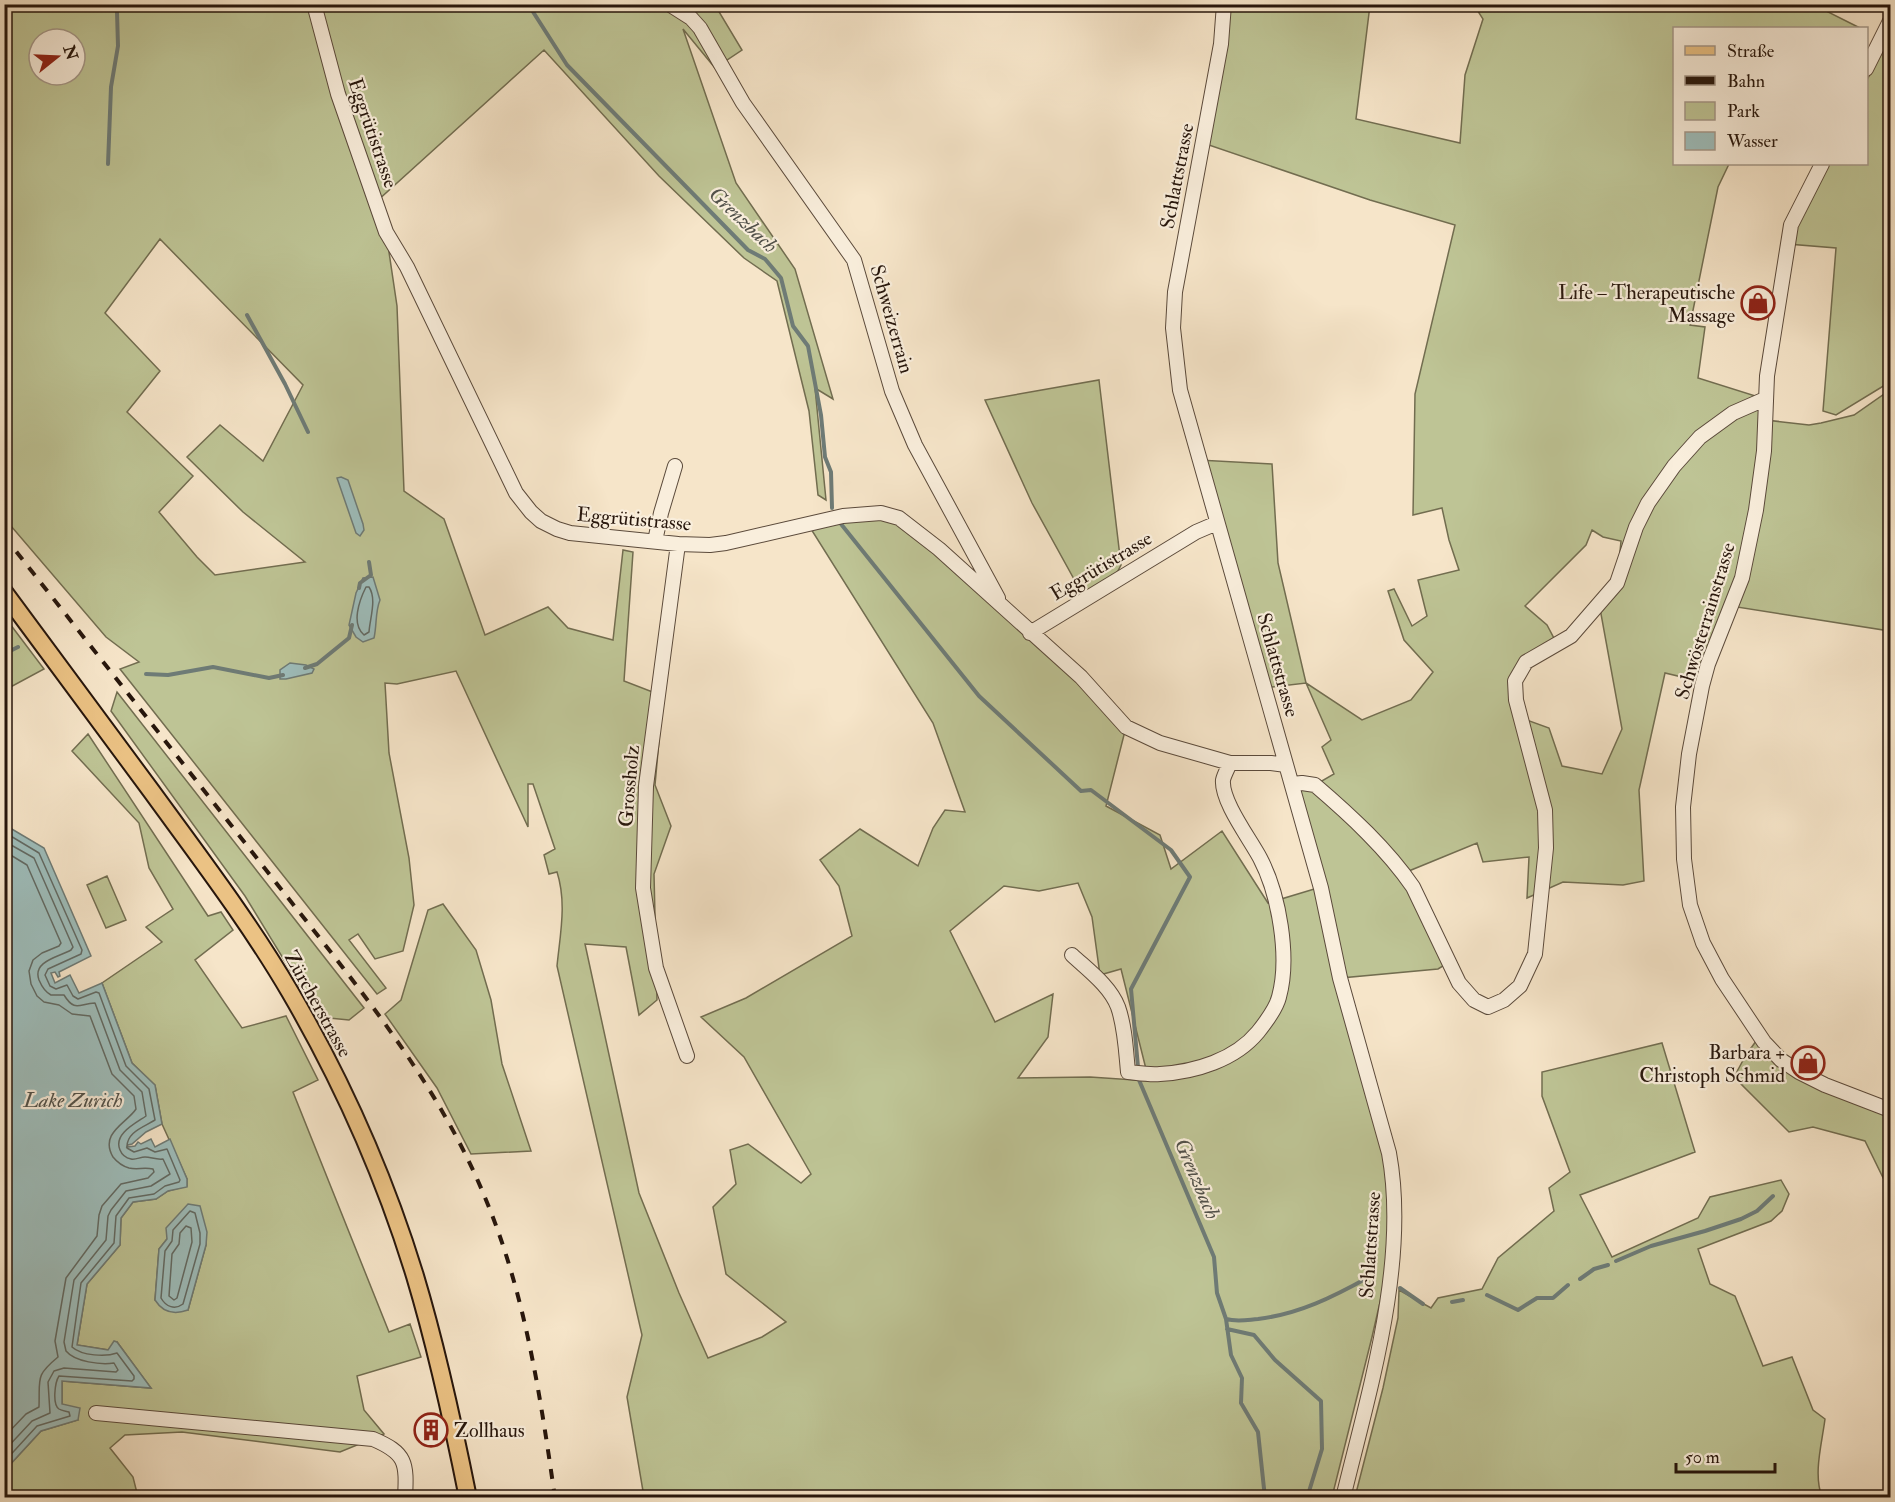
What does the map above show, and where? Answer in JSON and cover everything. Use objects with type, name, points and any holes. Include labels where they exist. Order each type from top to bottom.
[{"type":"main road","name":"Zürcherstrasse","points":[[4,592],[219,883],[256,938],[318,1043],[346,1099],[378,1173],[415,1275],[438,1360],[468,1497]]},
{"type":"street","name":"Eggrütistrasse","points":[[314,4],[338,94],[386,232],[407,267],[523,504],[541,521],[570,533],[710,545],[843,516],[881,513],[899,518],[939,549],[1030,633],[1196,532],[1217,523]]},
{"type":"street","name":"Schweizerrain","points":[[669,4],[691,18],[700,28],[738,95],[854,260],[892,391],[915,445],[1003,608]]},
{"type":"street","name":"Schlattstrasse","points":[[1224,4],[1221,44],[1175,292],[1173,328],[1180,390],[1321,888],[1340,978],[1389,1153],[1394,1179],[1395,1203],[1386,1310],[1343,1497]]},
{"type":"street","points":[[1868,65],[1890,21]]},
{"type":"street","name":"Schwösterrainstrasse","points":[[1821,165],[1791,225],[1765,399],[1764,451],[1750,543],[1742,578],[1708,664],[1689,754],[1683,831],[1688,895],[1695,922],[1712,962],[1754,1029],[1772,1051],[1793,1068],[1812,1079],[1890,1110]]},
{"type":"street","points":[[1292,784],[1314,785],[1377,844],[1404,873],[1454,973],[1474,1000],[1488,1007],[1504,1000],[1520,986],[1535,954],[1546,848],[1545,810],[1516,700],[1515,681],[1526,662],[1571,636],[1617,583],[1636,527],[1648,503],[1674,466],[1700,437],[1732,413],[1765,399]]},
{"type":"street","points":[[655,541],[675,466]]},
{"type":"street","name":"Grossholz","points":[[678,544],[646,786],[643,888],[656,968],[687,1056]]},
{"type":"street","points":[[1030,633],[1081,677],[1126,727],[1160,744],[1230,763],[1286,765]]},
{"type":"street","points":[[1072,955],[1102,984],[1117,1006],[1122,1023],[1128,1072],[1159,1074],[1194,1069],[1224,1059],[1249,1043],[1266,1022],[1279,998],[1284,968],[1283,941],[1276,903],[1262,860],[1224,793],[1223,780],[1230,763]]},
{"type":"street","points":[[96,1413],[373,1439],[392,1448],[403,1458],[405,1497]]},
{"type":"green space","points":[[4,5],[715,5],[742,50],[715,68],[683,29],[736,183],[795,269],[833,399],[815,388],[826,500],[818,495],[809,411],[777,281],[744,258],[659,176],[544,50],[376,202],[386,232],[397,306],[404,491],[444,519],[485,635],[548,607],[568,628],[613,640],[623,550],[633,552],[624,681],[663,696],[655,785],[671,826],[654,874],[657,1000],[639,1015],[626,947],[585,944],[639,1193],[708,1358],[762,1337],[786,1322],[726,1274],[713,1207],[736,1184],[730,1150],[748,1144],[801,1183],[811,1174],[744,1057],[701,1017],[746,998],[852,936],[839,886],[820,860],[860,829],[918,866],[933,828],[945,810],[965,812],[933,723],[811,529],[830,518],[899,518],[1126,727],[1106,806],[1160,835],[1171,869],[1222,831],[1268,903],[1321,887],[1292,784],[1315,785],[1334,774],[1322,747],[1331,740],[1306,683],[1362,720],[1411,700],[1433,672],[1404,640],[1388,591],[1394,589],[1412,626],[1427,616],[1418,580],[1459,570],[1442,508],[1413,515],[1415,394],[1455,225],[1370,200],[1203,143],[1224,5],[1370,5],[1356,119],[1460,143],[1465,75],[1483,19],[1474,5],[1829,5],[1826,11],[1858,27],[1673,27],[1673,165],[1729,165],[1718,187],[1690,325],[1705,327],[1698,378],[1765,399],[1766,420],[1809,425],[1854,415],[1890,390],[1890,631],[1731,606],[1703,682],[1665,673],[1639,790],[1644,881],[1623,885],[1563,882],[1527,898],[1529,857],[1483,862],[1477,843],[1404,873],[1448,963],[1438,969],[1341,978],[1389,1153],[1392,1250],[1332,1497],[644,1497],[627,1397],[642,1335],[557,966],[562,895],[557,872],[549,874],[544,855],[555,849],[533,784],[528,784],[528,827],[456,671],[397,684],[385,683],[389,753],[409,858],[414,905],[403,951],[375,959],[358,934],[349,940],[386,988],[377,994],[120,669],[139,662],[106,637],[5,519]],"holes":[[[160,239],[303,385],[263,461],[220,425],[187,457],[243,512],[305,562],[215,575],[159,512],[193,476],[127,412],[160,371],[105,313]],[[1592,530],[1603,537],[1621,541],[1617,583],[1599,603],[1622,729],[1602,774],[1562,766],[1549,728],[1513,715],[1526,662],[1557,644],[1547,625],[1525,606],[1586,545]],[[1078,883],[1092,917],[1100,975],[1121,969],[1149,1081],[1090,1077],[1018,1078],[1048,1037],[1053,994],[995,1022],[950,931],[1004,886],[1039,891]]]},
{"type":"green space","points":[[1890,37],[1890,382],[1836,415],[1823,411],[1836,248],[1788,244],[1822,165],[1868,165],[1868,78]]},
{"type":"green space","points":[[1099,380],[1121,565],[1112,582],[1085,599],[1032,503],[985,400]]},
{"type":"green space","points":[[1199,460],[1272,464],[1278,563],[1306,683],[1264,688]]},
{"type":"green space","points":[[4,616],[44,669],[5,690],[4,690]]},
{"type":"green space","points":[[117,692],[364,1008],[349,1020],[319,1017],[245,896],[111,711]]},
{"type":"green space","points":[[88,734],[208,916],[221,912],[233,930],[195,960],[242,1028],[286,1016],[318,1080],[293,1092],[389,1332],[410,1324],[421,1357],[357,1376],[364,1410],[384,1434],[340,1452],[182,1432],[125,1435],[110,1448],[133,1477],[138,1497],[9,1497],[6,1469],[41,1431],[78,1420],[62,1404],[62,1381],[151,1388],[117,1342],[109,1350],[77,1345],[87,1284],[120,1245],[121,1218],[133,1202],[156,1199],[168,1191],[187,1186],[187,1179],[162,1124],[155,1085],[132,1063],[102,983],[162,942],[146,927],[173,909],[149,868],[139,823],[72,751]],"holes":[[[206,1232],[206,1245],[188,1310],[155,1300],[159,1249],[167,1239]]]},
{"type":"green space","points":[[107,876],[126,920],[106,928],[87,885]]},
{"type":"green space","points":[[443,904],[476,950],[491,1000],[502,1064],[531,1151],[471,1154],[437,1088],[385,1014],[401,1000],[428,910]]},
{"type":"green space","points":[[1759,1037],[1776,1056],[1890,1110],[1890,1192],[1865,1141],[1813,1127],[1789,1132],[1734,1077]]},
{"type":"green space","points":[[1662,1043],[1695,1152],[1580,1195],[1612,1257],[1698,1218],[1710,1197],[1781,1180],[1789,1194],[1782,1211],[1771,1221],[1698,1249],[1710,1284],[1735,1296],[1763,1366],[1792,1357],[1813,1410],[1825,1419],[1818,1469],[1822,1497],[1355,1497],[1398,1318],[1399,1290],[1431,1308],[1438,1298],[1482,1289],[1498,1258],[1554,1211],[1549,1188],[1570,1172],[1542,1096],[1542,1072]]},
{"type":"water","points":[[337,478],[348,480],[363,524],[364,530],[360,536],[356,533]]},
{"type":"water","points":[[373,577],[380,600],[375,633],[374,638],[363,642],[356,637],[349,625],[356,593],[363,578]]},
{"type":"water","points":[[290,663],[306,665],[314,669],[312,673],[280,679],[280,670]]},
{"type":"water","name":"Lake Zurich","points":[[5,825],[44,848],[91,956],[59,972],[58,977],[55,972],[51,973],[55,983],[70,975],[79,993],[102,983],[132,1063],[155,1085],[162,1124],[146,1132],[127,1147],[151,1139],[155,1147],[170,1139],[187,1179],[187,1187],[168,1191],[156,1199],[133,1202],[121,1218],[120,1245],[87,1284],[77,1345],[108,1350],[114,1341],[117,1342],[151,1388],[62,1381],[62,1404],[80,1408],[78,1420],[41,1431],[6,1469],[9,1498],[4,1497]]},
{"type":"water","points":[[188,1204],[200,1206],[207,1232],[206,1245],[188,1310],[174,1312],[165,1310],[155,1300],[159,1249],[167,1239],[166,1228]]},
{"type":"waterway","name":"Grenzbach","points":[[108,164],[111,87],[118,46],[117,12],[120,4]]},
{"type":"waterway","name":"Grenzbach","points":[[528,4],[567,65],[748,250],[765,259],[781,278],[793,326],[808,346],[821,415],[825,457],[831,472],[832,508]]},
{"type":"waterway","name":"Grenzbach","points":[[247,315],[308,432]]},
{"type":"waterway","points":[[841,524],[979,696],[1081,791],[1091,790],[1171,850],[1190,877],[1131,989],[1138,1067]]},
{"type":"waterway","name":"Grenzbach","points":[[359,588],[360,583],[371,575],[369,562]]},
{"type":"waterway","name":"Grenzbach","points":[[305,668],[317,664],[349,638],[352,625]]},
{"type":"waterway","name":"Grenzbach","points":[[4,654],[18,647]]},
{"type":"waterway","name":"Grenzbach","points":[[146,674],[168,675],[213,667],[269,678],[283,675]]},
{"type":"waterway","name":"Grenzbach","points":[[1139,1080],[1214,1257],[1217,1293],[1226,1319],[1246,1320],[1273,1317],[1302,1309],[1369,1277]]},
{"type":"waterway","points":[[1616,1261],[1651,1246],[1741,1219],[1757,1211],[1773,1196]]},
{"type":"waterway","points":[[1580,1279],[1594,1269],[1608,1265]]},
{"type":"waterway","points":[[1487,1295],[1518,1310],[1537,1298],[1553,1298],[1568,1285]]},
{"type":"waterway","points":[[1400,1288],[1423,1304]]},
{"type":"waterway","points":[[1452,1302],[1463,1300]]},
{"type":"waterway","points":[[1226,1319],[1231,1355],[1242,1378],[1241,1403],[1258,1432],[1265,1498]]},
{"type":"waterway","points":[[1227,1329],[1254,1335],[1275,1360],[1321,1401],[1322,1449],[1307,1498]]},
{"type":"railway","points":[[4,536],[359,989],[388,1028],[441,1109],[484,1195],[521,1306],[537,1382],[555,1498]]},
{"type":"place","name":"Life – Therapeutische Massage","points":[[1758,303]]},
{"type":"place","name":"Barbara + Christoph Schmid","points":[[1808,1063]]},
{"type":"place","name":"Zollhaus","points":[[431,1430]]}]
